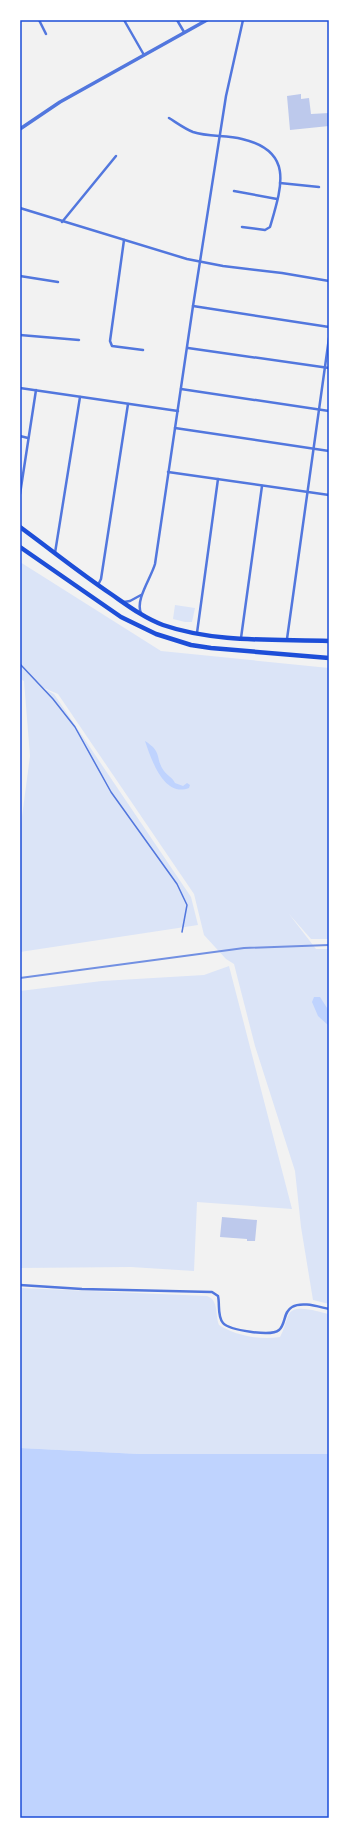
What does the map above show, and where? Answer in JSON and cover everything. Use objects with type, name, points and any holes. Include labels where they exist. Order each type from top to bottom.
[{"type":"highway","points":[[20,527],[122,602],[144,616],[164,625],[197,633],[240,638],[329,641]]},
{"type":"highway","points":[[20,547],[121,617],[156,634],[191,645],[211,648],[329,658]]},
{"type":"street","points":[[39,20],[46,34]]},
{"type":"street","points":[[124,20],[144,55]]},
{"type":"street","points":[[177,20],[184,32]]},
{"type":"street","points":[[20,129],[60,102],[207,20]]},
{"type":"street","points":[[144,616],[139,609],[141,595],[150,578],[155,564],[226,96],[243,20]]},
{"type":"street","points":[[169,118],[193,132],[242,139],[262,146],[275,156],[280,166],[280,183],[270,227],[265,230],[242,227]]},
{"type":"street","points":[[62,222],[116,156]]},
{"type":"street","points":[[280,183],[319,187]]},
{"type":"street","points":[[234,191],[277,199]]},
{"type":"street","points":[[20,208],[62,222],[200,262],[329,281]]},
{"type":"street","points":[[124,240],[110,340],[112,346],[143,350]]},
{"type":"street","points":[[20,276],[58,282]]},
{"type":"street","points":[[193,306],[329,326]]},
{"type":"street","points":[[20,335],[79,340]]},
{"type":"street","points":[[287,639],[329,338]]},
{"type":"street","points":[[188,348],[329,368]]},
{"type":"street","points":[[20,388],[178,411]]},
{"type":"street","points":[[181,389],[329,411]]},
{"type":"street","points":[[20,494],[36,390]]},
{"type":"street","points":[[55,553],[80,397]]},
{"type":"street","points":[[98,585],[101,579],[128,404]]},
{"type":"street","points":[[175,428],[329,450]]},
{"type":"street","points":[[20,436],[28,438]]},
{"type":"street","points":[[168,472],[329,495]]},
{"type":"street","points":[[197,633],[218,479]]},
{"type":"street","points":[[240,638],[262,486]]},
{"type":"street","points":[[122,602],[130,601],[141,595]]},
{"type":"street","points":[[20,1285],[82,1289],[212,1292],[218,1296],[220,1304],[219,1316],[223,1323],[229,1328],[269,1334],[277,1332],[281,1328],[287,1312],[293,1306],[302,1305],[329,1309]]},
{"type":"lane","points":[[20,664],[53,699],[75,727],[111,792],[177,884],[187,905],[182,932]]},
{"type":"shaded area","points":[[20,562],[161,651],[329,668],[329,939],[311,939],[289,914],[316,949],[329,949],[329,1304],[313,1300],[301,1227],[295,1171],[255,1046],[234,964],[226,959],[204,935],[194,894],[58,694],[39,686],[54,694],[191,897],[198,925],[20,952],[20,832],[30,756],[24,681],[20,679]]},
{"type":"shaded area","points":[[175,605],[195,608],[192,622],[173,619]]},
{"type":"shaded area","points":[[229,966],[292,1209],[197,1202],[194,1271],[131,1267],[20,1268],[20,991],[102,981],[204,975]]},
{"type":"shaded area","points":[[20,1288],[207,1296],[211,1298],[215,1304],[219,1325],[233,1332],[264,1338],[280,1337],[288,1316],[295,1310],[306,1309],[329,1314],[329,1454],[139,1454],[20,1448]]},
{"type":"water","points":[[145,741],[157,752],[161,767],[175,783],[183,786],[187,783],[190,785],[189,788],[180,790],[172,787],[166,782],[155,766]]},
{"type":"water","points":[[314,997],[320,997],[329,1011],[329,1026],[318,1016],[312,1002]]},
{"type":"water","points":[[20,1448],[139,1454],[329,1454],[329,1818],[20,1818]]},
{"type":"building","points":[[301,94],[301,99],[309,98],[311,114],[329,113],[329,126],[290,130],[287,96]]},
{"type":"building","points":[[222,1217],[257,1220],[255,1241],[220,1237]]},
{"type":"railway","points":[[20,978],[244,948],[329,945]]}]
